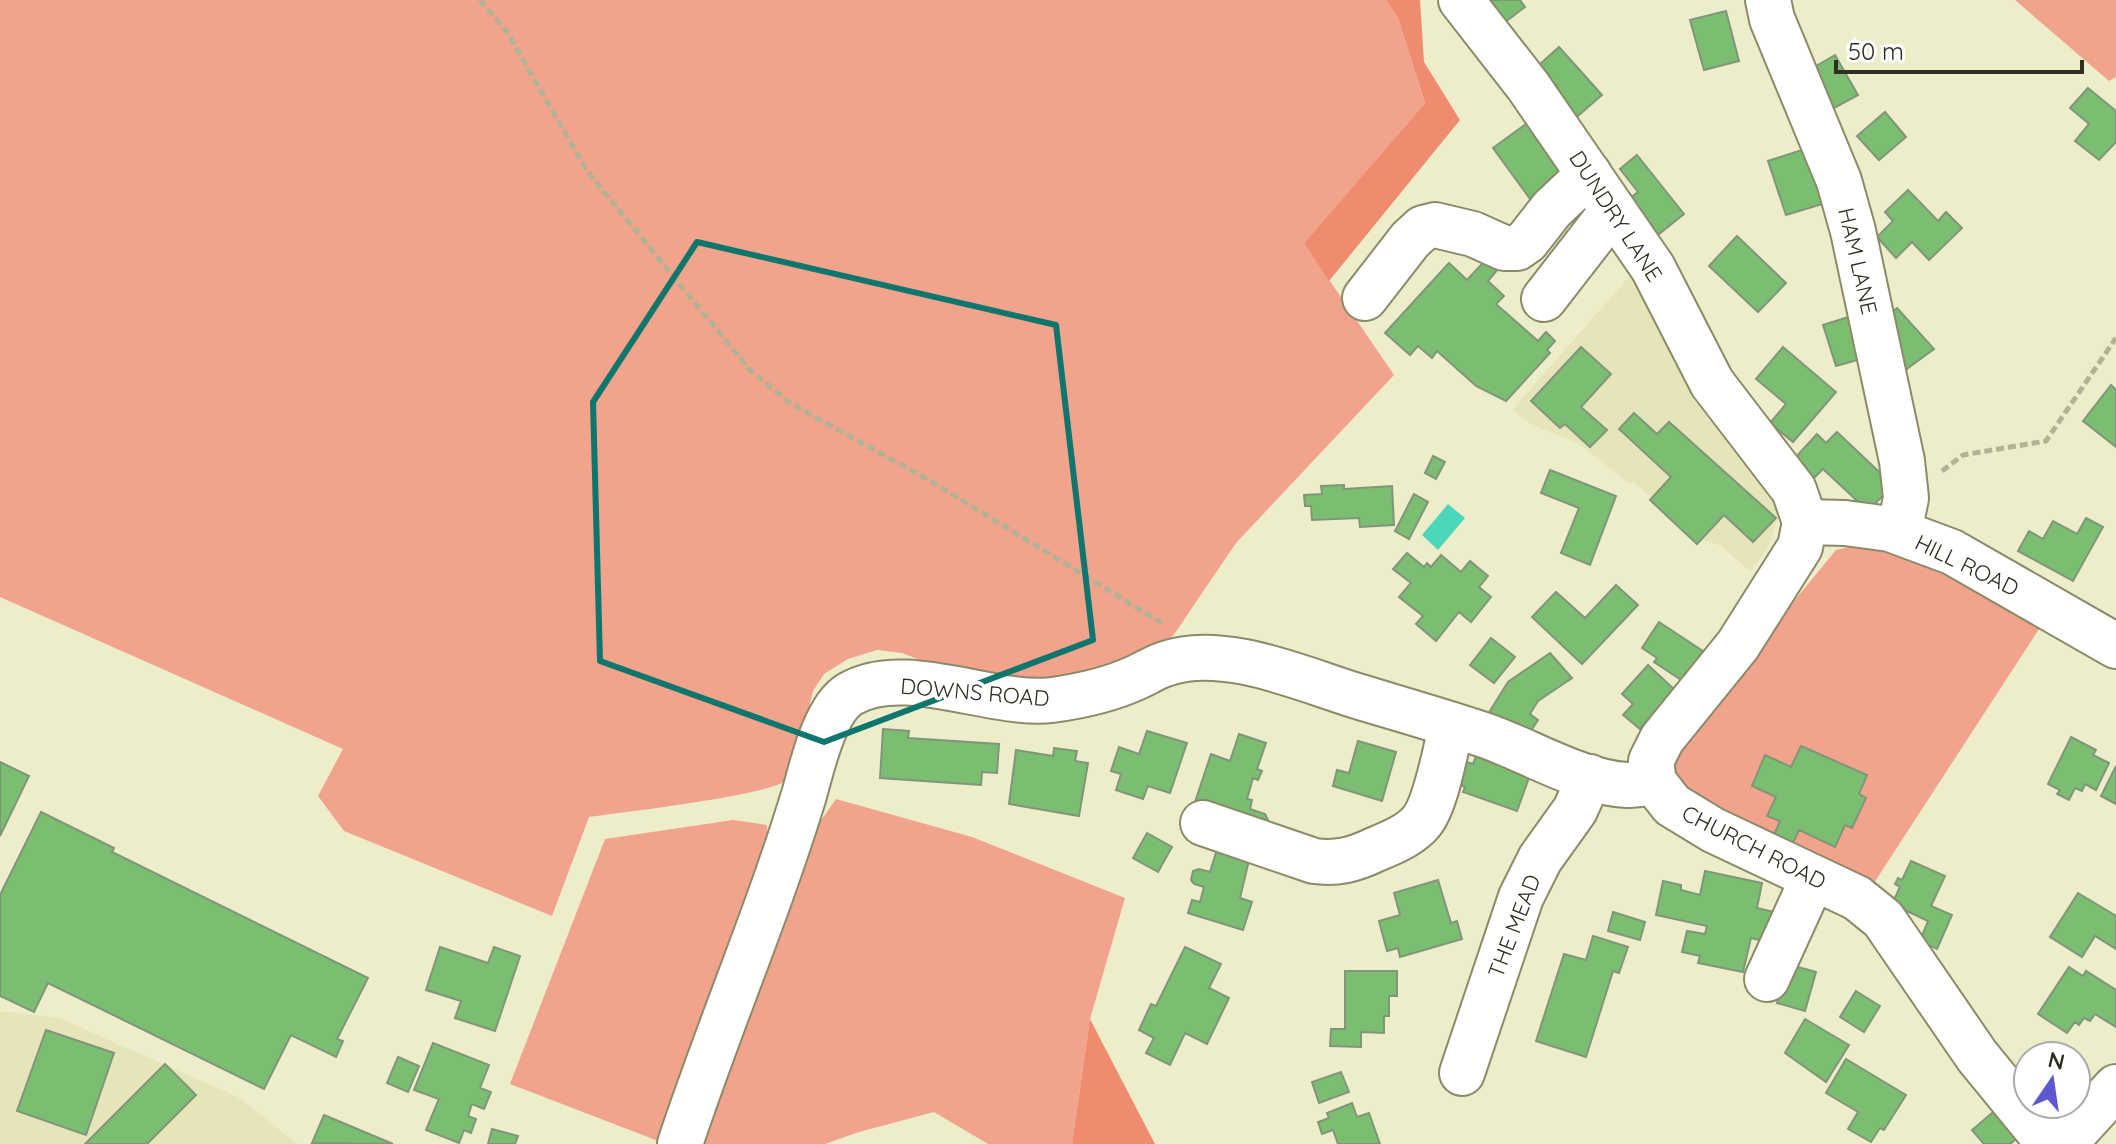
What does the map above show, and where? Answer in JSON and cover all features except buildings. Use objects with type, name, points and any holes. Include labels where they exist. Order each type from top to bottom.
[{"type":"street","name":"DUNDRY LANE","points":[[1461,0],[1528,86],[1653,268],[1712,383],[1794,490],[1805,522]]},
{"type":"street","name":"HAM LANE","points":[[1768,0],[1772,19],[1843,193],[1899,447],[1903,515]]},
{"type":"street","points":[[1365,298],[1423,228],[1435,225],[1473,234],[1504,248],[1517,248],[1589,174]]},
{"type":"street","points":[[1544,299],[1613,210]]},
{"type":"street","name":"HILL ROAD","points":[[1805,522],[1845,523],[1903,515],[1952,552],[2116,646]]},
{"type":"street","points":[[1654,782],[1651,761],[1662,739],[1745,633],[1800,547],[1805,522]]},
{"type":"street","name":"DOWNS ROAD","points":[[680,1144],[775,888],[831,715],[849,695],[870,687],[904,683],[1041,701],[1084,696],[1132,680],[1166,663],[1199,657],[1241,661],[1452,725],[1590,777],[1626,785],[1654,782]]},
{"type":"street","points":[[1203,823],[1314,861],[1332,863],[1352,860],[1406,834],[1422,821],[1431,805],[1452,725]]},
{"type":"street","name":"THE MEAD","points":[[1481,1054],[1521,897],[1540,859],[1575,810],[1590,777]]},
{"type":"street","name":"CHURCH ROAD","points":[[1654,782],[1672,805],[1713,830],[1857,898],[1883,919],[1977,1056],[2049,1144]]},
{"type":"street","points":[[1767,979],[1813,878]]},
{"type":"street","points":[[2064,1144],[2116,1087]]},
{"type":"path","points":[[480,0],[507,32],[587,171],[749,369],[790,403],[934,483],[1176,631],[1199,657]]},
{"type":"path","points":[[1903,515],[1963,455],[2046,441],[2116,338]]},
{"type":"highlighted area","points":[[697,242],[1056,325],[1093,640],[824,742],[600,661],[593,402]]},
{"type":"shaded area","points":[[0,0],[1386,0],[1398,18],[1425,103],[1304,243],[1394,375],[1236,543],[1173,636],[1143,658],[1040,687],[951,672],[902,653],[877,650],[848,659],[824,674],[813,691],[793,770],[787,780],[752,792],[589,817],[552,916],[344,831],[318,796],[343,749],[0,597]]},
{"type":"shaded area","points":[[1386,0],[1420,0],[1424,62],[1460,120],[1329,281],[1304,243],[1425,103],[1398,18]]},
{"type":"shaded area","points":[[2015,0],[2116,0],[2116,77],[2109,81]]},
{"type":"shaded area","points":[[1634,271],[1767,484],[1778,516],[1768,548],[1750,571],[1721,546],[1694,537],[1633,481],[1630,484],[1578,443],[1531,424],[1512,410]]},
{"type":"shaded area","points":[[1866,543],[1905,554],[2041,626],[1872,886],[1709,815],[1671,774],[1672,749],[1836,550]]},
{"type":"shaded area","points":[[836,799],[972,837],[1125,898],[1090,1019],[1072,1144],[988,1144],[934,1112],[825,1144],[701,1144],[810,836]]},
{"type":"shaded area","points":[[733,820],[767,825],[768,842],[666,1144],[510,1084],[605,839]]},
{"type":"shaded area","points":[[0,1011],[59,1018],[240,1098],[297,1144],[0,1144]]},
{"type":"shaded area","points":[[1090,1019],[1155,1144],[1072,1144]]},
{"type":"water","points":[[1448,504],[1465,518],[1438,550],[1422,535]]}]
